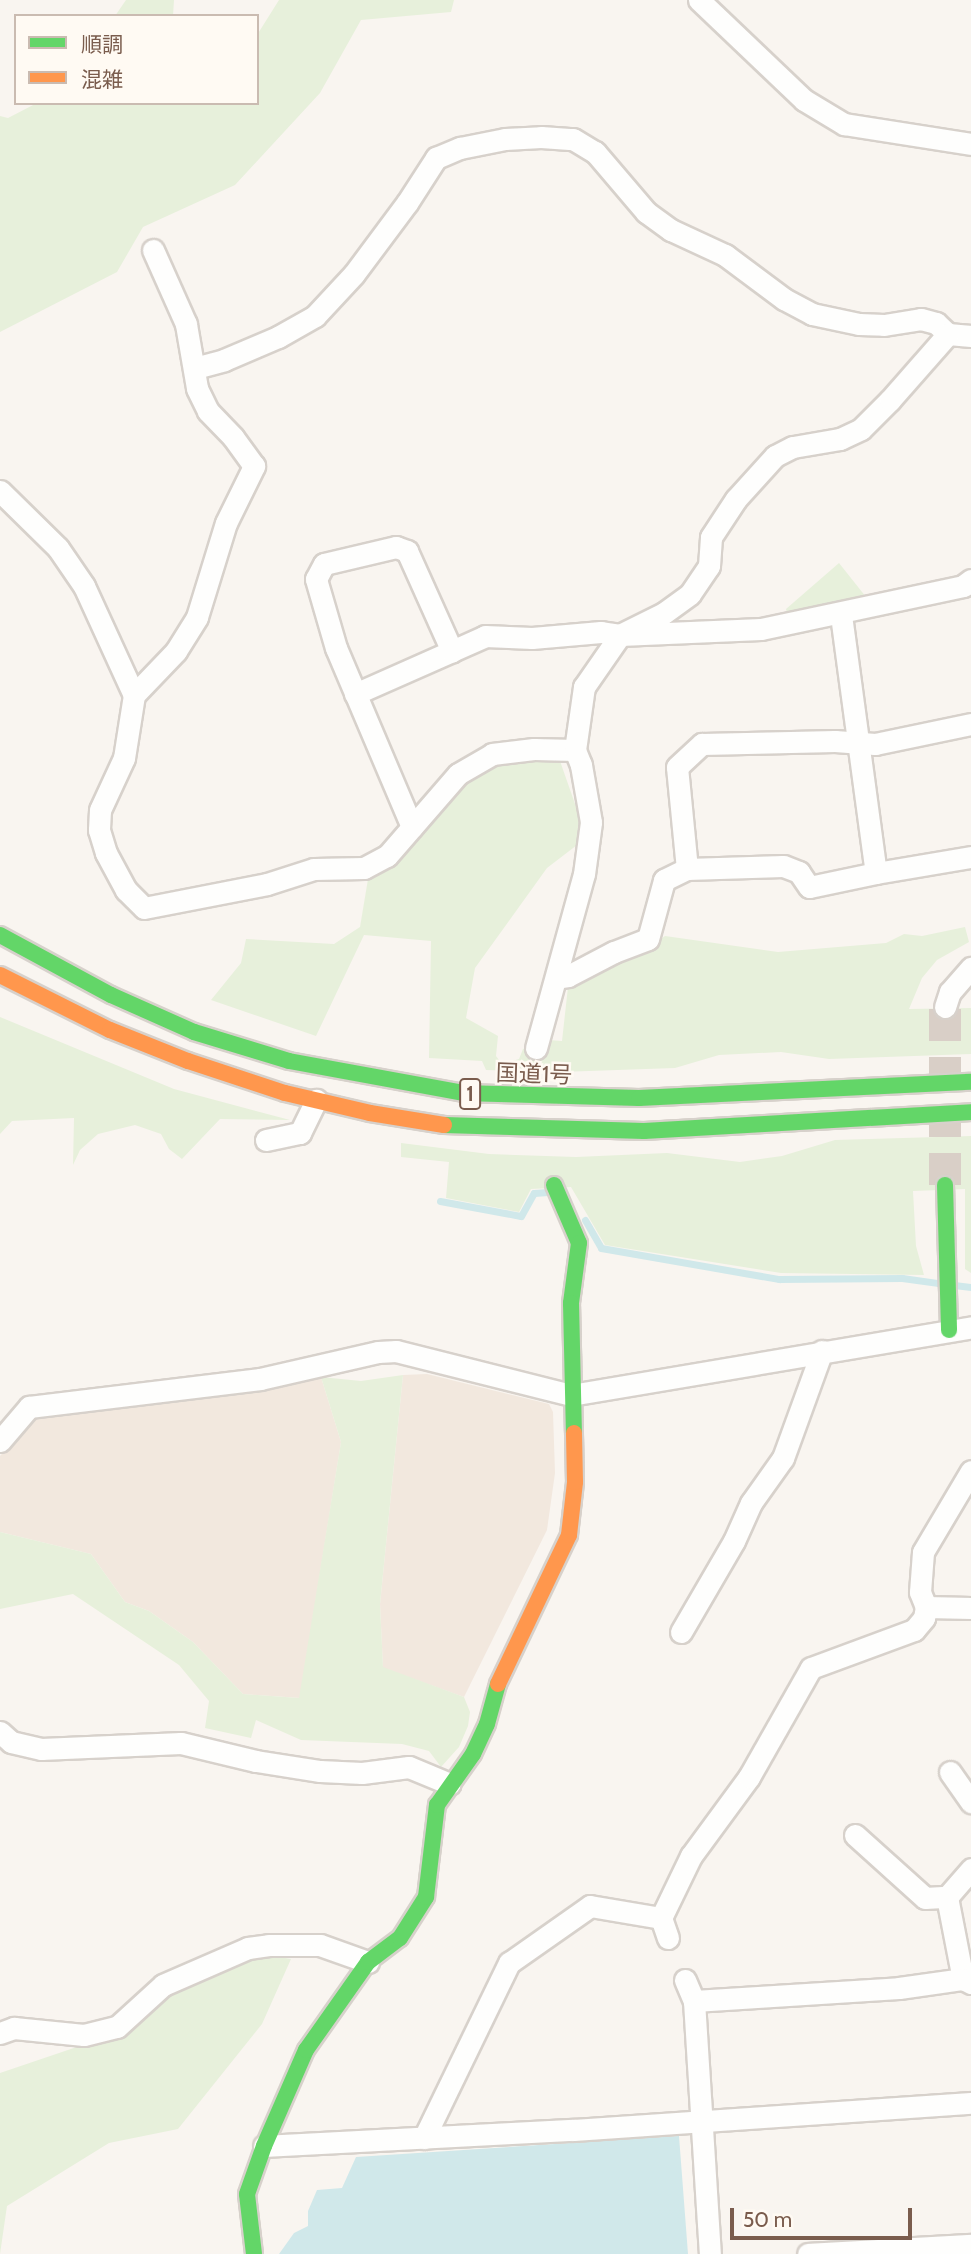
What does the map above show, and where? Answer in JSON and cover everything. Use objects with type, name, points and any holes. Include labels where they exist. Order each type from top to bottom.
[{"type":"main road","name":"国道1号","points":[[0,935],[111,995],[194,1032],[289,1061],[463,1093],[639,1098],[971,1082]]},
{"type":"main road","name":"1","points":[[0,975],[110,1030],[188,1061],[316,1100],[442,1125],[583,1132],[644,1131],[971,1112]]},
{"type":"main road","points":[[254,2254],[247,2194],[264,2146],[306,2050],[368,1962],[400,1938],[426,1897],[437,1805],[473,1754],[482,1735],[493,1694],[569,1535],[575,1482],[571,1303],[579,1243],[554,1185]]},
{"type":"main road","points":[[945,1185],[949,1330]]},
{"type":"street","points":[[699,0],[804,100],[844,124],[971,144]]},
{"type":"street","points":[[195,368],[225,360],[256,347],[315,316],[354,274],[436,158],[482,144],[541,137],[573,139],[595,152],[646,212],[671,230],[725,255],[784,299],[812,314],[872,324],[921,319],[936,323],[948,334],[971,336]]},
{"type":"street","points":[[134,695],[176,651],[197,617],[226,523],[254,466],[233,437],[208,411],[197,388],[186,324],[153,250]]},
{"type":"street","points":[[536,1048],[584,874],[591,822],[581,765],[575,750],[584,687],[620,635],[664,613],[690,594],[709,566],[711,537],[736,499],[775,456],[793,447],[840,439],[861,429],[948,334]]},
{"type":"street","points":[[0,491],[58,548],[84,586],[134,695],[124,758],[100,810],[99,830],[106,853],[126,890],[144,908],[267,884],[314,869],[364,868],[387,856],[458,774],[492,754],[534,749],[575,750]]},
{"type":"street","points":[[412,827],[336,648],[316,579],[324,564],[396,547],[407,551],[452,651]]},
{"type":"street","points":[[355,694],[485,636],[532,638],[601,632],[620,635],[761,629],[968,590]]},
{"type":"street","points":[[841,615],[876,873]]},
{"type":"street","points":[[687,869],[677,767],[702,744],[875,744],[971,724]]},
{"type":"street","points":[[556,978],[568,976],[614,952],[648,939],[664,880],[687,869],[783,866],[799,872],[809,887],[971,857]]},
{"type":"street","points":[[945,1007],[950,992],[971,968]]},
{"type":"street","points":[[266,1140],[300,1133],[316,1100]]},
{"type":"street","points":[[3,1429],[29,1407],[260,1379],[378,1352],[396,1352],[571,1395],[971,1327]]},
{"type":"street","points":[[681,1632],[734,1541],[751,1503],[783,1458],[822,1351]]},
{"type":"street","points":[[424,2138],[509,1963],[590,1906],[665,1928],[691,1856],[749,1777],[811,1668],[914,1630],[924,1618],[926,1607],[920,1592],[923,1552],[971,1471]]},
{"type":"street","points":[[926,1607],[971,1608]]},
{"type":"street","points":[[0,1732],[11,1742],[41,1749],[181,1742],[256,1761],[320,1771],[362,1773],[409,1767],[450,1784]]},
{"type":"street","points":[[950,1772],[971,1802]]},
{"type":"street","points":[[855,1835],[925,1898],[947,1897],[971,1869]]},
{"type":"street","points":[[694,2001],[967,1981],[947,1897]]},
{"type":"street","points":[[0,2033],[15,2028],[84,2035],[117,2027],[163,1985],[248,1948],[320,1945],[368,1962]]},
{"type":"street","points":[[685,1980],[694,2001],[710,2254]]},
{"type":"street","points":[[264,2146],[971,2103]]},
{"type":"street","points":[[808,2254],[971,2245]]},
{"type":"shaded area","points":[[427,1374],[549,1404],[553,1412],[555,1473],[547,1530],[464,1697],[383,1668],[380,1604],[403,1375]]},
{"type":"shaded area","points":[[321,1377],[341,1442],[300,1698],[243,1694],[193,1642],[149,1611],[125,1602],[91,1554],[0,1532],[0,1456],[37,1416]]},
{"type":"green space","points":[[126,0],[174,0],[173,14],[116,14]]},
{"type":"green space","points":[[279,0],[454,0],[451,12],[361,20],[320,93],[235,185],[143,227],[117,272],[0,332],[0,116],[8,118],[33,105],[259,105],[259,32]]},
{"type":"green space","points":[[839,563],[870,602],[788,617],[786,609]]},
{"type":"green space","points":[[536,756],[560,761],[581,821],[577,845],[547,868],[475,968],[466,1018],[498,1036],[496,1056],[502,1064],[519,1059],[523,1049],[548,1040],[562,1041],[568,987],[615,960],[644,951],[665,936],[778,952],[886,943],[904,934],[922,936],[965,927],[969,942],[937,960],[922,978],[909,1009],[971,1008],[971,1054],[829,1059],[781,1052],[719,1055],[675,1068],[560,1072],[486,1070],[482,1061],[429,1058],[431,941],[364,935],[316,1036],[211,1000],[241,963],[246,939],[334,944],[360,927],[368,879],[397,861],[465,780],[497,763]]},
{"type":"green space","points":[[0,1017],[174,1089],[290,1120],[220,1119],[182,1159],[169,1149],[161,1134],[135,1125],[98,1134],[80,1150],[73,1165],[74,1118],[12,1121],[0,1134]]},
{"type":"green space","points":[[971,1136],[971,1273],[965,1269],[965,1189],[913,1191],[916,1246],[924,1275],[781,1273],[605,1245],[571,1187],[531,1189],[519,1212],[446,1198],[449,1162],[401,1157],[401,1143],[489,1154],[576,1157],[667,1153],[740,1162],[782,1156],[835,1140]]},
{"type":"green space","points":[[403,1375],[380,1604],[383,1667],[464,1697],[470,1712],[468,1726],[459,1747],[441,1767],[429,1751],[402,1744],[301,1740],[256,1720],[251,1738],[205,1728],[209,1701],[179,1665],[73,1594],[0,1609],[0,1532],[91,1554],[125,1602],[149,1611],[193,1642],[243,1694],[299,1698],[341,1442],[321,1377],[361,1381]]},
{"type":"green space","points":[[250,1952],[291,1959],[262,2024],[178,2129],[109,2143],[7,2206],[0,2254],[0,2073],[121,2032],[161,1993]]},
{"type":"water","points":[[679,2136],[688,2254],[279,2254],[294,2233],[308,2226],[308,2211],[317,2190],[342,2188],[356,2157]]},
{"type":"waterway","points":[[440,1201],[521,1216],[534,1193],[548,1192]]},
{"type":"waterway","points":[[585,1220],[601,1248],[779,1279],[902,1278],[939,1283]]},
{"type":"waterway","points":[[954,1285],[971,1287]]},
{"type":"tunnel","points":[[945,1007],[945,1185]]},
{"type":"traffic: fast","points":[[0,935],[111,995],[194,1032],[289,1061],[463,1093],[639,1098],[971,1082]]},
{"type":"traffic: fast","points":[[444,1125],[644,1131],[971,1112]]},
{"type":"traffic: fast","points":[[554,1185],[579,1243],[571,1303],[574,1433]]},
{"type":"traffic: fast","points":[[945,1185],[949,1330]]},
{"type":"traffic: fast","points":[[254,2254],[247,2194],[264,2146],[306,2050],[368,1962],[400,1938],[426,1897],[437,1805],[473,1754],[487,1724],[498,1684]]},
{"type":"traffic: slow","points":[[0,975],[110,1030],[188,1061],[285,1093],[370,1113],[444,1125]]},
{"type":"traffic: slow","points":[[498,1684],[569,1535],[575,1482],[574,1433]]}]
